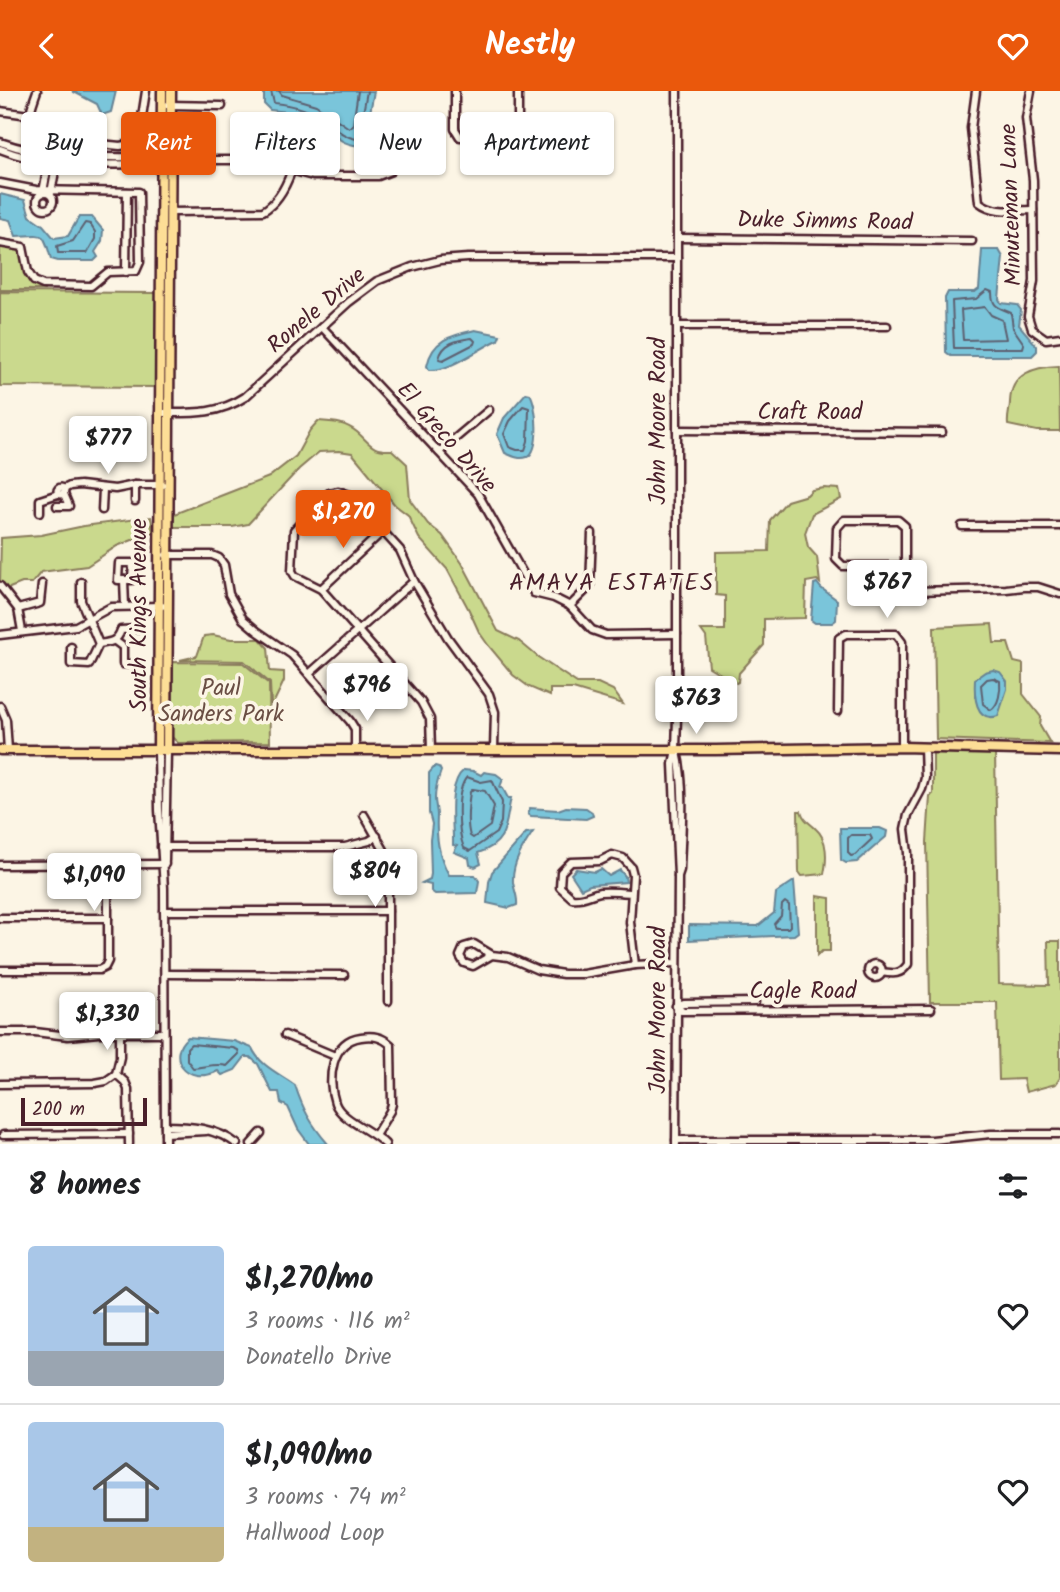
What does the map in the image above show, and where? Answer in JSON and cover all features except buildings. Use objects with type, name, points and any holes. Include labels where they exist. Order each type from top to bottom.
[{"type":"main road","name":"South Kings Avenue","points":[[162,91],[167,106]]},
{"type":"main road","name":"South Kings Avenue","points":[[167,112],[171,91]]},
{"type":"main road","name":"South Kings Avenue","points":[[163,751],[164,175]]},
{"type":"main road","name":"South Kings Avenue","points":[[164,413],[170,212],[166,175]]},
{"type":"main road","points":[[4,750],[716,750],[902,747],[1060,751]]},
{"type":"street","points":[[30,112],[37,91]]},
{"type":"street","points":[[107,144],[136,143],[146,91]]},
{"type":"street","points":[[455,91],[455,129],[460,137],[510,137],[518,130],[518,91]]},
{"type":"street","name":"John Moore Road","points":[[676,1142],[676,963],[681,795],[680,764],[676,750],[677,91]]},
{"type":"street","points":[[976,91],[971,128],[979,202],[987,209],[1033,210]]},
{"type":"street","name":"Minuteman Lane","points":[[1031,91],[1027,118],[1033,180],[1034,281],[1028,316],[1032,329],[1046,339],[1060,337]]},
{"type":"street","points":[[167,106],[222,106]]},
{"type":"street","points":[[0,111],[21,114]]},
{"type":"street","points":[[0,142],[21,148]]},
{"type":"street","points":[[0,149],[21,153]]},
{"type":"street","points":[[47,193],[51,175]]},
{"type":"street","points":[[170,212],[263,211],[286,186],[290,175]]},
{"type":"street","points":[[308,175],[381,175]]},
{"type":"street","points":[[0,183],[47,193],[139,192],[140,262],[136,271],[108,272],[91,286],[43,285],[34,281],[29,272],[23,247],[0,243]]},
{"type":"street","points":[[126,272],[127,192]]},
{"type":"street","name":"Duke Simms Road","points":[[677,238],[972,241]]},
{"type":"street","name":"Ronele Drive","points":[[164,413],[209,413],[233,405],[377,281],[412,267],[440,260],[468,258],[677,258]]},
{"type":"street","points":[[677,326],[887,326]]},
{"type":"street","name":"El Greco Drive","points":[[322,327],[478,495],[534,593],[570,606],[592,630],[606,635],[677,634]]},
{"type":"street","points":[[439,452],[489,410]]},
{"type":"street","name":"Craft Road","points":[[677,430],[942,432]]},
{"type":"street","points":[[40,512],[40,500],[70,486],[115,489],[135,485],[164,485]]},
{"type":"street","points":[[135,485],[135,501]]},
{"type":"street","points":[[102,510],[103,489]]},
{"type":"street","points":[[431,749],[431,725],[427,710],[321,589],[295,576],[292,571],[292,538],[295,530],[329,493],[338,491],[350,495],[400,550],[414,582],[459,656],[475,672],[489,694],[495,712],[495,749]]},
{"type":"street","points":[[57,506],[69,506],[62,492]]},
{"type":"street","points":[[905,566],[843,566],[836,559],[837,528],[844,520],[898,520],[905,526],[905,566],[905,585],[912,591],[1038,587],[1060,594]]},
{"type":"street","points":[[962,526],[1060,526]]},
{"type":"street","points":[[321,589],[383,531]]},
{"type":"street","points":[[570,606],[590,586],[592,533]]},
{"type":"street","points":[[163,555],[212,555],[219,558],[225,566],[229,594],[240,615],[257,631],[289,652],[309,674],[353,726],[355,749]]},
{"type":"street","points":[[124,580],[125,605]]},
{"type":"street","points":[[81,582],[81,601],[99,644]]},
{"type":"street","points":[[309,674],[357,629],[414,582]]},
{"type":"street","points":[[18,608],[40,603],[41,584]]},
{"type":"street","points":[[0,586],[18,608],[22,631]]},
{"type":"street","points":[[0,635],[56,630],[76,625],[111,607],[163,606]]},
{"type":"street","points":[[99,644],[115,641],[121,630],[137,629]]},
{"type":"street","points":[[838,711],[839,638],[846,634],[896,634],[902,642],[902,747]]},
{"type":"street","points":[[115,641],[123,647],[123,664],[135,664]]},
{"type":"street","points":[[71,647],[71,664],[89,664],[99,644]]},
{"type":"street","points":[[0,706],[6,720],[4,750]]},
{"type":"street","points":[[881,972],[897,974],[908,964],[908,853],[905,829],[908,815],[925,778],[924,748]]},
{"type":"street","name":"South Kings Avenue","points":[[163,751],[165,1144]]},
{"type":"street","points":[[364,815],[377,836],[388,864],[388,1001]]},
{"type":"street","points":[[163,847],[345,847],[369,841],[377,836]]},
{"type":"street","points":[[631,893],[611,891],[572,898],[560,887],[561,872],[571,862],[593,862],[612,855],[624,858],[633,875],[630,922],[635,965]]},
{"type":"street","points":[[0,866],[163,865]]},
{"type":"street","points":[[0,970],[99,970],[106,967],[108,866]]},
{"type":"street","points":[[164,911],[388,911]]},
{"type":"street","points":[[0,918],[108,918]]},
{"type":"street","points":[[492,955],[470,966],[462,961],[461,951],[466,945],[474,944],[492,955],[508,957],[538,970],[563,974],[676,963]]},
{"type":"street","points":[[164,974],[344,975]]},
{"type":"street","points":[[676,1006],[683,1003],[755,1002]]},
{"type":"street","name":"Cagle Road","points":[[676,1006],[682,1011],[931,1009]]},
{"type":"street","points":[[0,1032],[68,1036],[120,1032],[163,1033]]},
{"type":"street","points":[[0,1084],[106,1081],[116,1074],[120,1057],[120,1032]]},
{"type":"street","points":[[285,1035],[335,1056]]},
{"type":"street","points":[[376,1134],[392,1104],[391,1045],[376,1035],[350,1038],[339,1047],[335,1056],[333,1091],[336,1105],[342,1114],[376,1134],[386,1144]]},
{"type":"street","points":[[116,1074],[128,1089],[129,1144]]},
{"type":"street","points":[[165,1129],[208,1131],[237,1144]]},
{"type":"street","points":[[251,1144],[261,1133]]},
{"type":"street","points":[[676,1142],[932,1140],[991,1134],[1060,1133]]},
{"type":"street","points":[[3,1135],[129,1134]]},
{"type":"green space","points":[[0,246],[19,249],[27,275],[33,284],[45,290],[0,290]]},
{"type":"green space","points":[[0,292],[156,293],[155,387],[0,386]]},
{"type":"green space","points":[[1059,366],[1060,431],[1037,431],[1008,425],[1011,392],[1019,378],[1033,370]]},
{"type":"green space","points":[[318,421],[348,426],[375,448],[392,450],[407,464],[410,500],[428,524],[442,535],[462,563],[498,631],[519,641],[577,683],[598,683],[613,690],[623,704],[573,689],[550,689],[550,696],[529,687],[513,675],[479,632],[447,569],[419,538],[408,515],[395,505],[352,453],[319,452],[299,469],[248,524],[232,527],[173,527],[174,514],[269,477],[296,456]]},
{"type":"green space","points":[[824,488],[839,489],[841,499],[812,514],[805,533],[808,547],[817,557],[820,583],[817,580],[806,582],[805,618],[764,619],[764,645],[739,673],[736,683],[709,667],[706,637],[701,630],[725,630],[725,596],[716,595],[716,552],[769,551],[770,520],[787,501]]},
{"type":"green space","points":[[151,517],[153,532],[117,546],[87,566],[41,572],[32,583],[22,583],[7,589],[0,583],[1,538],[41,535]]},
{"type":"green space","points":[[992,624],[994,643],[1008,643],[1014,662],[1023,664],[1023,694],[1041,717],[1040,726],[1050,743],[936,739],[934,627]]},
{"type":"green space","points":[[204,636],[231,639],[260,639],[268,648],[270,671],[284,672],[284,681],[273,704],[270,683],[244,661],[180,660],[197,656]]},
{"type":"green space","name":"Paul Sanders Park","points":[[172,662],[243,663],[269,684],[270,742],[178,743],[171,736]]},
{"type":"green space","points":[[933,750],[995,752],[999,984],[1049,985],[1048,941],[1060,941],[1060,1078],[1056,1084],[1026,1092],[1023,1079],[999,1080],[997,1002],[930,1002],[927,842],[930,796],[933,794]]},
{"type":"green space","points":[[798,811],[801,811],[823,838],[826,856],[824,874],[802,876],[799,872]]},
{"type":"green space","points":[[817,896],[830,898],[830,951],[822,951],[817,956]]},
{"type":"water","points":[[72,91],[116,91],[111,112],[101,112],[97,104]]},
{"type":"water","points":[[264,91],[374,91],[370,112],[354,112],[354,145],[340,139],[340,112],[270,110],[264,104]]},
{"type":"water","points":[[0,194],[25,200],[30,216],[43,225],[54,238],[68,236],[79,217],[92,217],[103,230],[102,241],[95,252],[98,257],[94,261],[51,259],[41,236],[16,236],[10,220],[0,218]]},
{"type":"water","points":[[982,250],[999,250],[1003,257],[999,299],[1001,303],[1017,305],[1021,310],[1019,325],[1037,346],[1037,351],[1032,356],[951,356],[946,352],[945,298],[948,292],[975,292],[979,289]]},
{"type":"water","points":[[475,330],[500,335],[498,340],[455,363],[429,370],[427,366],[430,357],[439,344],[451,336]]},
{"type":"water","points":[[526,393],[530,394],[534,407],[536,437],[531,453],[527,457],[519,458],[505,453],[497,434],[504,418]]},
{"type":"water","points":[[817,583],[837,600],[836,620],[832,623],[815,623],[811,620],[814,584]]},
{"type":"water","points":[[993,670],[1000,672],[1007,681],[1007,689],[998,716],[990,717],[980,712],[975,679]]},
{"type":"water","points":[[435,766],[441,771],[435,799],[437,838],[442,860],[449,875],[475,875],[479,881],[477,893],[435,894],[431,891],[431,885],[422,883],[430,879],[431,874],[429,773]]},
{"type":"water","points":[[464,770],[481,775],[484,772],[496,774],[503,779],[500,787],[508,798],[511,798],[504,831],[495,844],[478,853],[481,864],[475,867],[470,865],[469,858],[454,852],[457,846],[453,845],[453,795],[458,777]]},
{"type":"water","points":[[566,807],[586,808],[593,816],[586,819],[528,814],[530,808],[558,810]]},
{"type":"water","points":[[840,828],[880,828],[887,831],[886,837],[857,862],[846,863],[841,860]]},
{"type":"water","points":[[533,832],[514,868],[513,882],[517,905],[509,908],[487,903],[492,872],[526,833]]},
{"type":"water","points":[[576,869],[595,872],[601,869],[609,876],[620,870],[626,882],[590,885],[581,889],[571,874]]},
{"type":"water","points":[[794,881],[798,932],[794,935],[689,940],[689,925],[758,926],[774,913],[776,893]]},
{"type":"water","points":[[188,1037],[234,1041],[252,1048],[265,1065],[295,1085],[308,1116],[328,1144],[309,1144],[298,1129],[288,1107],[281,1103],[279,1092],[272,1092],[258,1064],[250,1057],[245,1057],[235,1070],[222,1075],[218,1071],[207,1075],[188,1072],[182,1067],[178,1052]]},
{"type":"district","name":"AMAYA ESTATES","points":[[612,583]]}]
